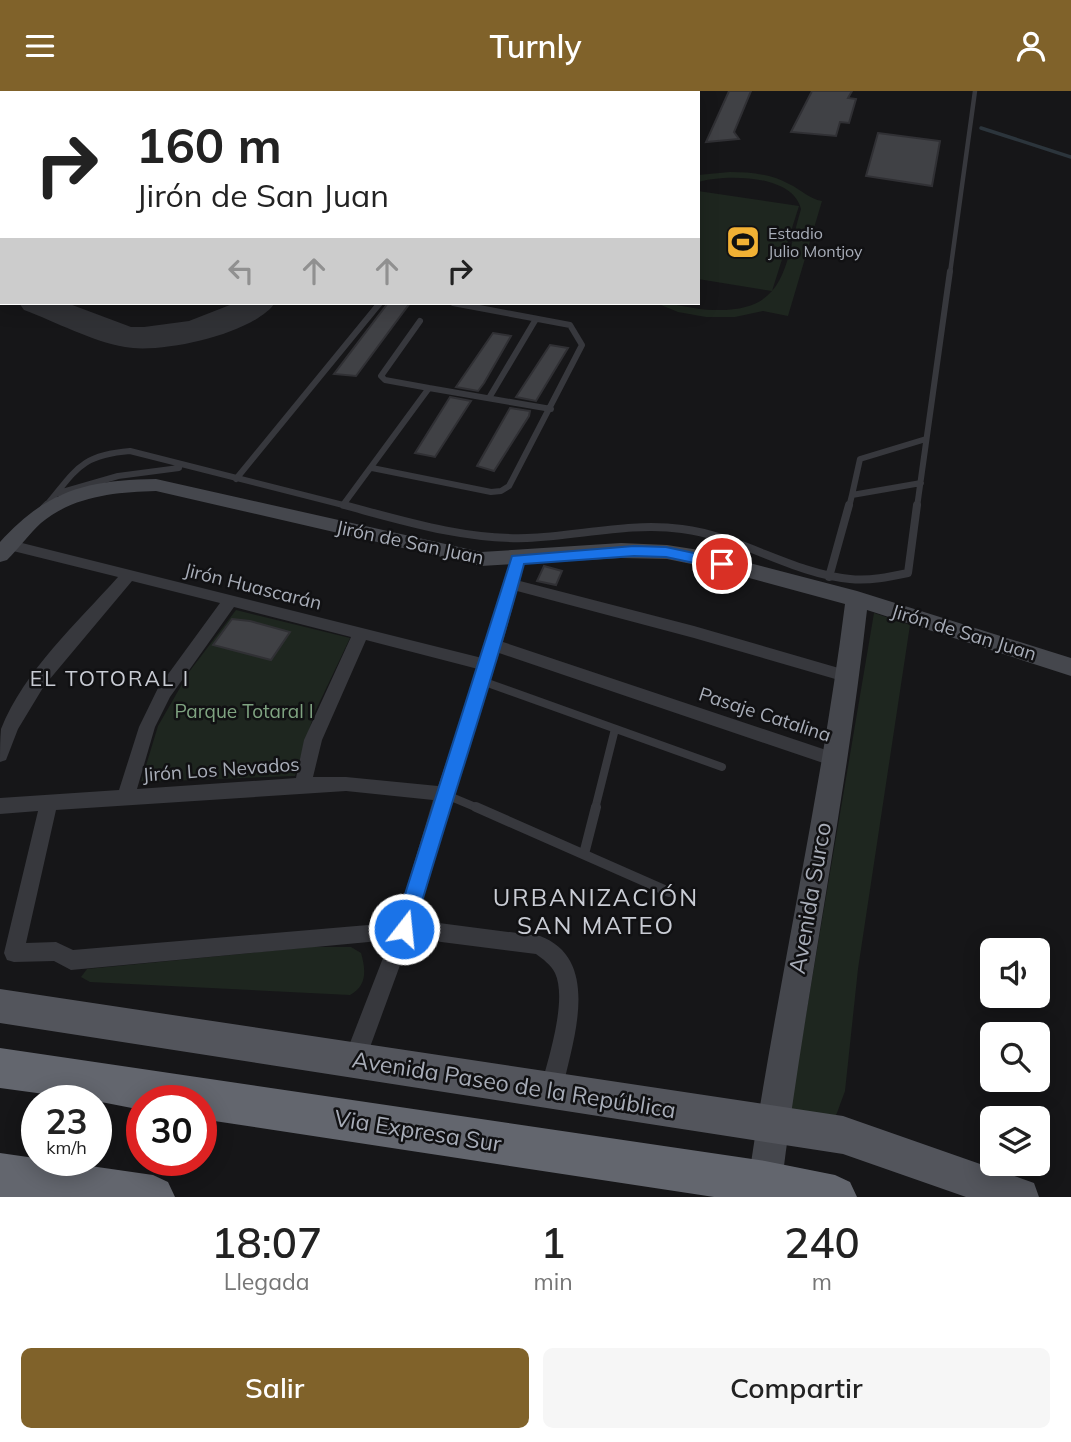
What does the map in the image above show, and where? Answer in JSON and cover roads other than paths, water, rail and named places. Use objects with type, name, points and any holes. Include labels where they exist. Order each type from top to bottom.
[{"type":"highway","name":"Via Expresa Sur","points":[[0,1068],[764,1190],[835,1197]]},
{"type":"highway","points":[[0,1174],[153,1197]]},
{"type":"main road","name":"Avenida Paseo de la República","points":[[0,1006],[843,1135],[1020,1197]]},
{"type":"street","name":"Jirón de San Juan","points":[[5,550],[37,516],[64,501],[92,491],[125,485],[156,485],[481,559],[518,560],[634,551],[697,557],[858,599],[1006,643],[1071,667]]},
{"type":"street","name":"Jirón Huascarán","points":[[5,550],[130,574],[361,633],[484,673]]},
{"type":"street","points":[[354,1061],[404,929],[444,794],[494,645],[518,560]]},
{"type":"street","points":[[0,755],[6,736],[45,672],[130,574]]},
{"type":"street","points":[[511,585],[694,632],[849,677]]},
{"type":"street","name":"Avenida Surco","points":[[764,1190],[772,1124],[849,677],[858,599]]},
{"type":"street","points":[[126,796],[147,727],[164,693],[231,600]]},
{"type":"street","points":[[303,785],[313,740],[361,633]]},
{"type":"street","name":"Pasaje Catalina","points":[[494,645],[835,760]]},
{"type":"street","name":"Jirón Los Nevados","points":[[0,806],[303,785],[346,784],[444,794]]},
{"type":"street","points":[[49,803],[13,953],[56,951],[71,960],[368,935],[404,929],[540,945],[554,955],[565,970],[569,994],[551,1091]]},
{"type":"lane","points":[[37,516],[85,461],[104,453],[130,451],[455,533],[505,538],[546,538],[648,528],[681,529],[706,533],[829,577],[868,581],[889,579],[908,573],[975,91]]},
{"type":"lane","points":[[236,479],[378,305]]},
{"type":"lane","points":[[372,468],[491,492],[501,491],[509,486],[582,345],[570,325],[463,305]]},
{"type":"lane","points":[[489,398],[536,319]]},
{"type":"lane","points":[[420,321],[381,376],[385,380],[551,409]]},
{"type":"lane","points":[[343,505],[429,388]]},
{"type":"lane","points":[[829,577],[860,459],[926,439]]},
{"type":"lane","points":[[56,494],[87,483],[146,469],[186,467]]},
{"type":"lane","points":[[852,495],[920,483]]},
{"type":"lane","points":[[484,673],[615,729],[722,767]]},
{"type":"lane","points":[[584,854],[615,729]]},
{"type":"lane","points":[[444,794],[669,892]]},
{"type":"waterway","points":[[981,128],[1071,157]]},
{"type":"place","name":"Estadio Julio Montjoy","points":[[743,242]]},
{"type":"district","name":"EL TOTORAL I","points":[[110,679]]},
{"type":"district","name":"URBANIZACIÓN SAN MATEO","points":[[596,912]]},
{"type":"park label","name":"Parque Totaral I","points":[[244,711]]}]
